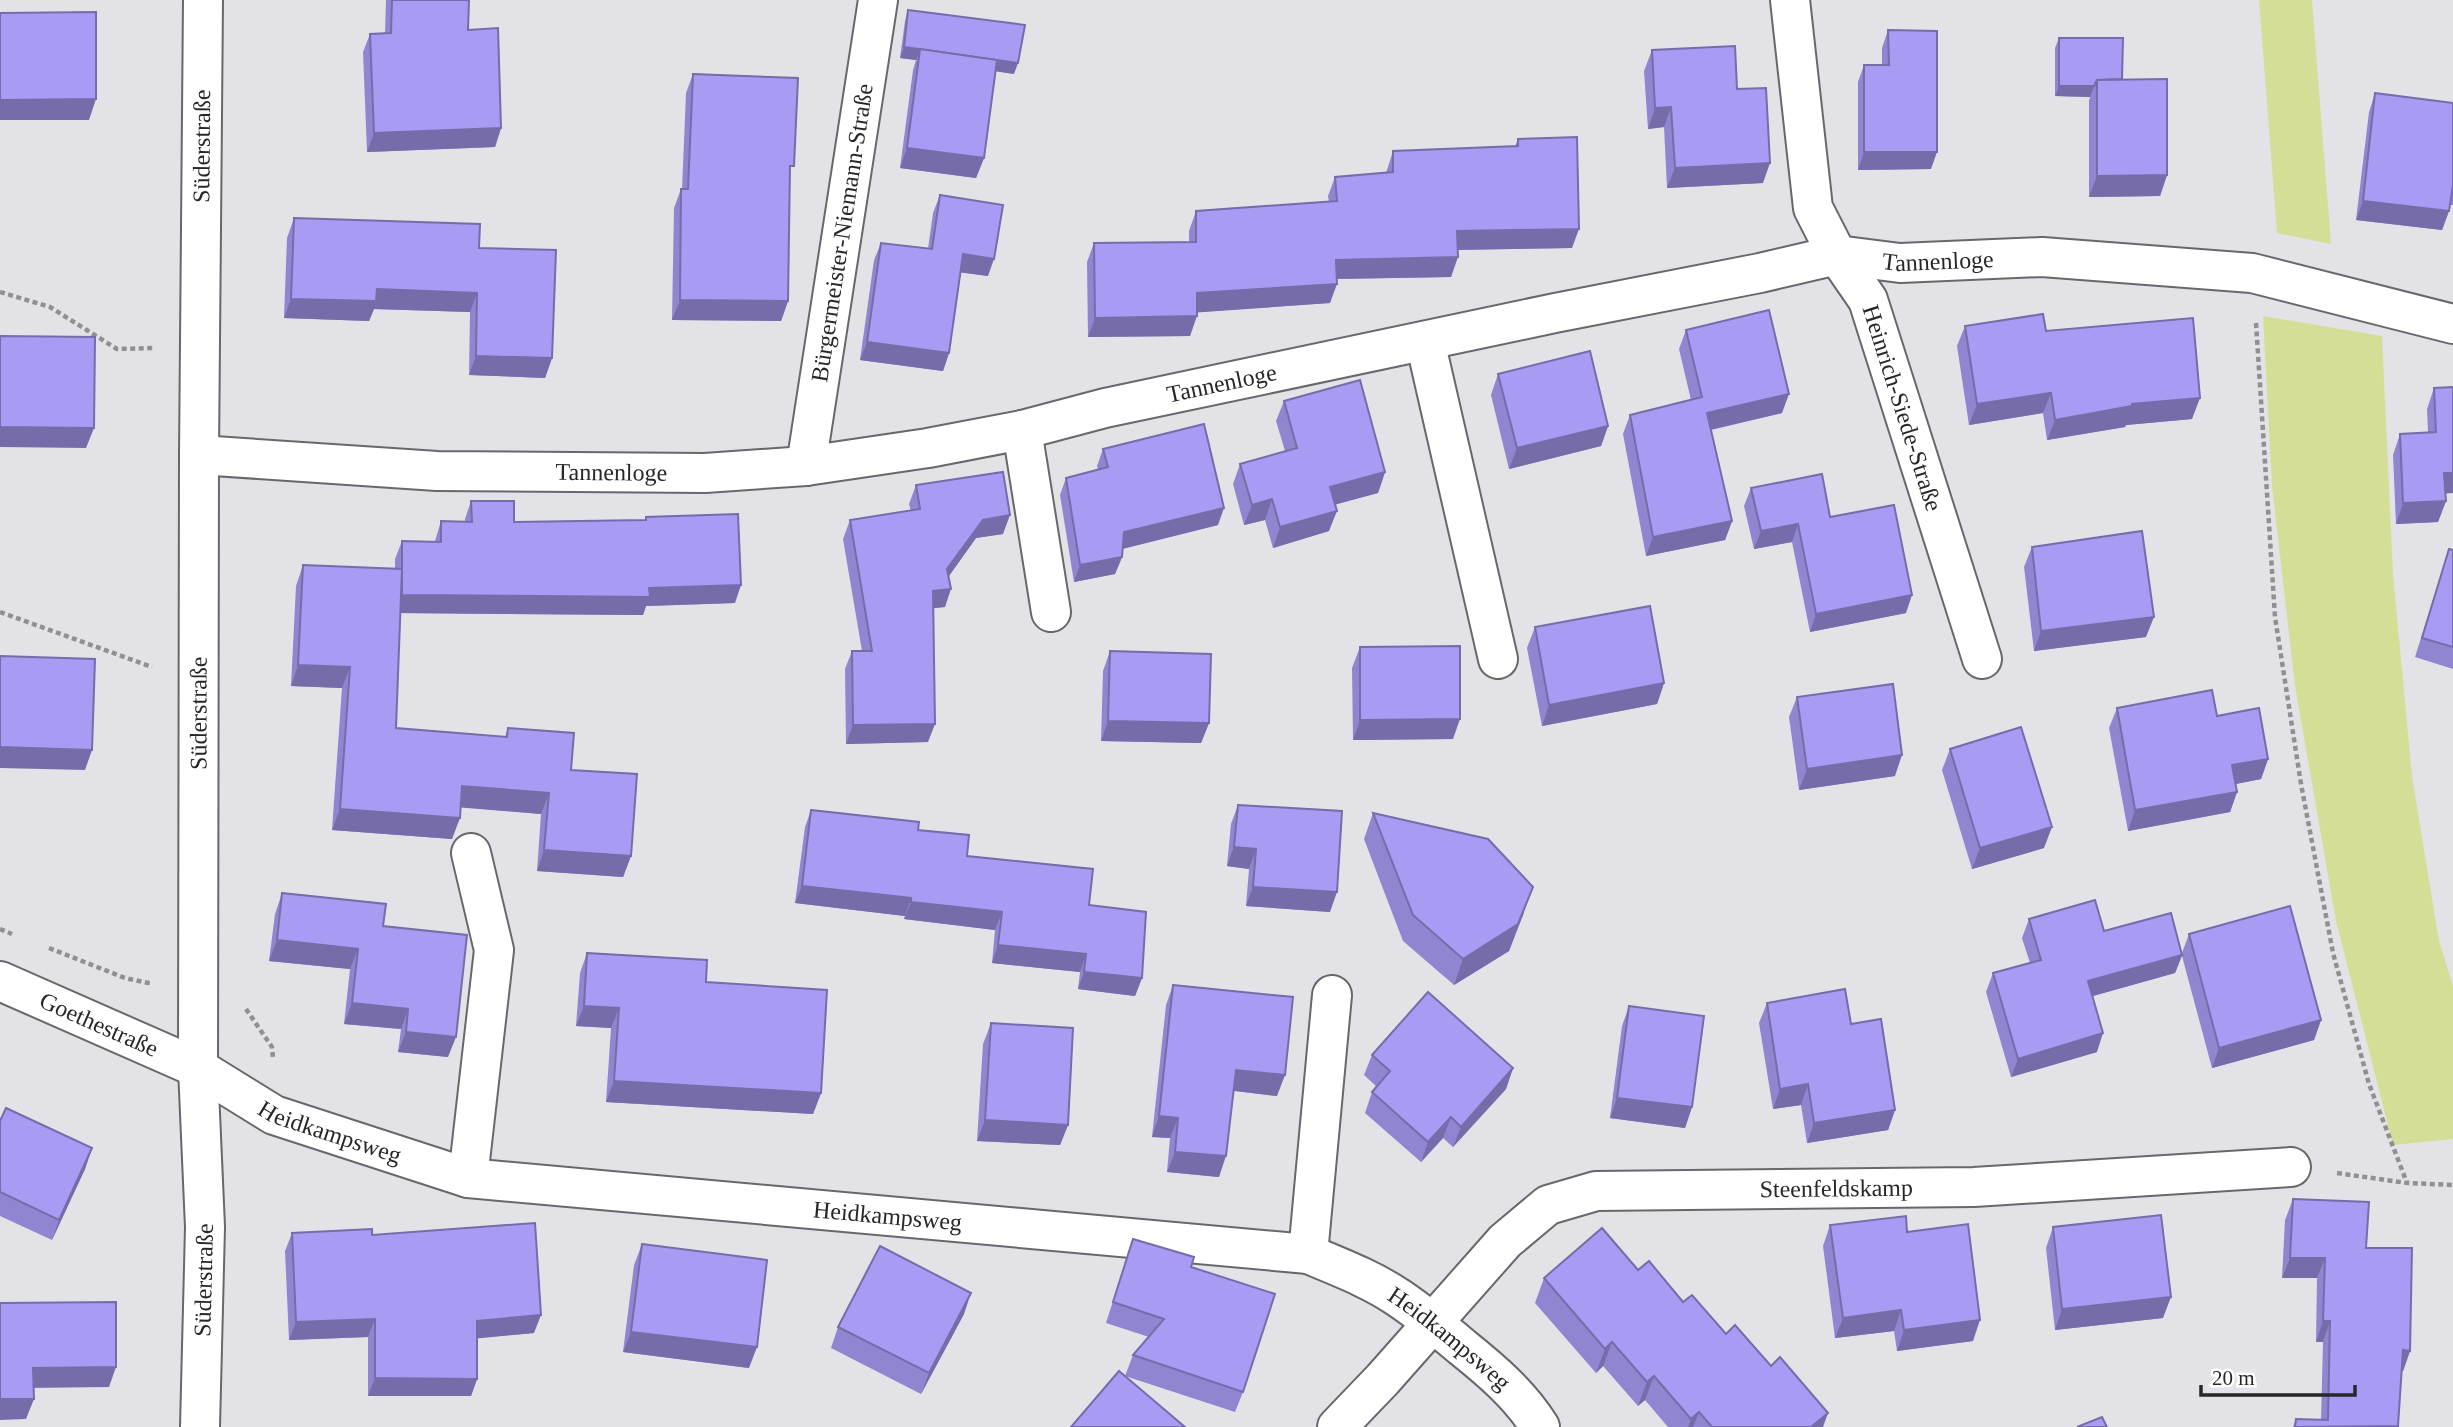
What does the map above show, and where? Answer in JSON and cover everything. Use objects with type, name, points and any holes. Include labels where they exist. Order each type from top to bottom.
[{"type":"street","name":"Süderstraße","points":[[200,1427],[205,1227],[198,1068],[203,0]]},
{"type":"street","name":"Bürgermeister-Niemann-Straße","points":[[806,466],[878,0]]},
{"type":"street","name":"Heinrich-Siede-Straße","points":[[1790,0],[1813,208],[1837,255],[1868,300],[1982,659]]},
{"type":"street","name":"Tannenloge","points":[[199,455],[437,471],[705,474],[806,466],[928,448],[1022,430],[1105,408],[1837,255],[1900,263],[2042,257],[2252,273],[2453,324]]},
{"type":"street","points":[[1425,341],[1497,659]]},
{"type":"street","points":[[1022,430],[1051,612]]},
{"type":"street","points":[[468,1178],[494,950],[471,853]]},
{"type":"street","name":"Goethestraße","points":[[0,981],[198,1068]]},
{"type":"street","points":[[1308,1254],[1332,995]]},
{"type":"street","name":"Heidkampsweg","points":[[198,1068],[274,1115],[468,1178],[1308,1254],[1386,1290],[1433,1323],[1496,1374],[1532,1413],[1540,1427]]},
{"type":"street","name":"Steenfeldskamp","points":[[1337,1427],[1505,1241],[1548,1205],[1597,1191],[1974,1187],[2291,1167]]},
{"type":"path","points":[[2252,273],[2275,617],[2301,784],[2333,953],[2369,1084],[2406,1183]]},
{"type":"path","points":[[0,292],[50,307],[117,349],[200,347]]},
{"type":"path","points":[[0,612],[199,684]]},
{"type":"path","points":[[0,929],[13,934]]},
{"type":"path","points":[[38,944],[125,978],[198,993]]},
{"type":"path","points":[[2291,1167],[2406,1183],[2453,1185]]},
{"type":"green space","points":[[2259,0],[2312,0],[2331,244],[2277,233]]},
{"type":"green space","points":[[2263,316],[2382,336],[2393,574],[2412,776],[2439,941],[2453,986],[2453,1139],[2393,1145],[2336,921],[2295,686],[2272,486]]},
{"type":"building","points":[[392,0],[469,0],[468,30],[498,28],[501,128],[374,133],[370,34],[391,33]]},
{"type":"building","points":[[908,10],[1025,25],[1018,63],[904,47]]},
{"type":"building","points":[[96,12],[96,99],[0,100],[0,13]]},
{"type":"building","points":[[1888,30],[1937,31],[1937,152],[1864,152],[1864,65],[1889,65]]},
{"type":"building","points":[[2059,38],[2123,38],[2122,79],[2097,80],[2094,86],[2059,86]]},
{"type":"building","points":[[1735,46],[1737,89],[1766,88],[1770,163],[1675,168],[1671,107],[1655,108],[1652,50]]},
{"type":"building","points":[[920,49],[997,60],[984,158],[907,148]]},
{"type":"building","points":[[693,74],[798,78],[794,166],[790,166],[788,301],[680,300],[681,189],[688,189]]},
{"type":"building","points":[[2167,79],[2167,175],[2097,176],[2097,80]]},
{"type":"building","points":[[2375,93],[2453,103],[2453,185],[2449,211],[2363,201]]},
{"type":"building","points":[[1577,137],[1579,229],[1457,231],[1458,257],[1336,260],[1337,284],[1197,293],[1197,316],[1095,318],[1094,243],[1196,242],[1196,211],[1337,201],[1335,177],[1393,172],[1393,151],[1518,146],[1518,139]]},
{"type":"building","points":[[940,195],[1003,205],[994,259],[963,254],[949,353],[867,342],[881,243],[932,249]]},
{"type":"building","points":[[294,218],[480,224],[479,248],[556,250],[552,358],[476,356],[477,293],[377,289],[376,301],[291,299]]},
{"type":"building","points":[[1769,310],[1789,394],[1707,413],[1732,521],[1653,537],[1630,415],[1702,397],[1686,330]]},
{"type":"building","points":[[2043,314],[2046,331],[2193,318],[2200,398],[2132,404],[2055,420],[2051,393],[1977,404],[1965,326]]},
{"type":"building","points":[[0,336],[95,337],[94,428],[0,427]]},
{"type":"building","points":[[1590,351],[1608,426],[1517,448],[1498,374]]},
{"type":"building","points":[[1360,380],[1385,472],[1330,487],[1337,511],[1280,527],[1272,499],[1252,505],[1240,464],[1297,448],[1284,401]]},
{"type":"building","points":[[2453,387],[2453,473],[2444,473],[2446,501],[2403,503],[2400,434],[2436,432],[2434,388]]},
{"type":"building","points":[[1204,424],[1224,508],[1124,532],[1122,557],[1080,565],[1066,478],[1108,467],[1103,449]]},
{"type":"building","points":[[1003,472],[1010,515],[983,520],[947,569],[951,589],[933,591],[935,724],[853,725],[852,651],[872,651],[850,520],[920,509],[916,485]]},
{"type":"building","points":[[1822,474],[1830,517],[1894,505],[1912,595],[1816,614],[1798,524],[1761,531],[1751,488]]},
{"type":"building","points":[[471,501],[514,501],[514,522],[646,520],[646,517],[738,514],[741,585],[649,588],[650,597],[402,595],[402,541],[441,542],[441,521],[472,522]]},
{"type":"building","points":[[2142,531],[2154,617],[2041,631],[2032,547]]},
{"type":"building","points":[[2449,549],[2453,550],[2453,647],[2422,638]]},
{"type":"building","points":[[303,565],[402,569],[396,728],[507,737],[508,728],[574,733],[571,770],[637,774],[631,856],[544,850],[549,793],[462,786],[460,818],[340,809],[350,667],[298,665]]},
{"type":"building","points":[[1650,606],[1664,683],[1549,705],[1535,627]]},
{"type":"building","points":[[1460,646],[1460,719],[1360,720],[1360,647]]},
{"type":"building","points":[[1110,651],[1211,654],[1209,723],[1108,721]]},
{"type":"building","points":[[0,656],[95,659],[92,750],[0,747]]},
{"type":"building","points":[[1893,684],[1902,755],[1807,769],[1797,697]]},
{"type":"building","points":[[2212,690],[2217,716],[2259,708],[2268,759],[2232,765],[2237,792],[2135,810],[2117,708]]},
{"type":"building","points":[[2021,727],[2052,827],[1980,848],[1950,749]]},
{"type":"building","points":[[1238,805],[1342,811],[1337,892],[1253,887],[1256,849],[1234,847]]},
{"type":"building","points":[[811,810],[919,822],[918,830],[969,835],[967,856],[1093,869],[1089,905],[1146,912],[1142,978],[1084,972],[1086,954],[998,945],[1002,912],[911,902],[911,898],[802,886]]},
{"type":"building","points":[[1373,813],[1488,839],[1533,887],[1518,924],[1463,959],[1413,915]]},
{"type":"building","points":[[282,893],[386,904],[383,926],[467,935],[456,1037],[406,1032],[408,1009],[352,1003],[358,949],[277,940]]},
{"type":"building","points":[[2095,900],[2104,931],[2171,913],[2182,955],[2088,981],[2103,1033],[2018,1059],[1993,973],[2041,960],[2029,919]]},
{"type":"building","points":[[2290,906],[2321,1020],[2219,1048],[2189,934]]},
{"type":"building","points":[[587,953],[707,960],[706,982],[827,990],[821,1093],[614,1081],[619,1008],[584,1006]]},
{"type":"building","points":[[1173,985],[1293,997],[1285,1075],[1236,1070],[1226,1156],[1175,1152],[1178,1118],[1159,1116]]},
{"type":"building","points":[[1845,989],[1851,1024],[1881,1019],[1895,1110],[1814,1123],[1808,1084],[1780,1089],[1767,1003]]},
{"type":"building","points":[[1428,992],[1513,1068],[1461,1127],[1451,1117],[1428,1142],[1372,1092],[1390,1071],[1372,1055]]},
{"type":"building","points":[[1629,1006],[1704,1016],[1692,1107],[1617,1098]]},
{"type":"building","points":[[991,1023],[1073,1028],[1068,1125],[985,1120]]},
{"type":"building","points":[[6,1108],[92,1148],[59,1220],[0,1192],[0,1121]]},
{"type":"building","points":[[2293,1199],[2369,1202],[2366,1248],[2412,1248],[2410,1351],[2403,1350],[2398,1426],[2295,1427],[2296,1419],[2328,1420],[2330,1321],[2323,1321],[2325,1258],[2290,1258]]},
{"type":"building","points":[[2161,1215],[2171,1297],[2062,1309],[2053,1227]]},
{"type":"building","points":[[1906,1216],[1907,1232],[1968,1224],[1980,1320],[1904,1330],[1901,1310],[1843,1318],[1830,1225]]},
{"type":"building","points":[[535,1223],[541,1315],[477,1321],[477,1379],[375,1378],[375,1319],[296,1322],[292,1233],[372,1229],[372,1235]]},
{"type":"building","points":[[1602,1228],[1638,1270],[1649,1261],[1683,1302],[1692,1295],[1726,1334],[1735,1325],[1771,1366],[1780,1357],[1828,1413],[1811,1427],[1712,1427],[1699,1412],[1691,1419],[1654,1376],[1647,1382],[1612,1342],[1605,1349],[1544,1278]]},
{"type":"building","points":[[1133,1239],[1194,1257],[1191,1267],[1275,1294],[1243,1392],[1133,1355],[1164,1319],[1113,1302]]},
{"type":"building","points":[[642,1244],[767,1260],[757,1347],[631,1332]]},
{"type":"building","points":[[880,1246],[971,1293],[929,1373],[838,1327]]},
{"type":"building","points":[[116,1302],[116,1367],[33,1368],[34,1399],[0,1399],[0,1303]]},
{"type":"building","points":[[1119,1371],[1185,1427],[1071,1427]]},
{"type":"building","points":[[2102,1417],[2107,1427],[2077,1427]]}]
